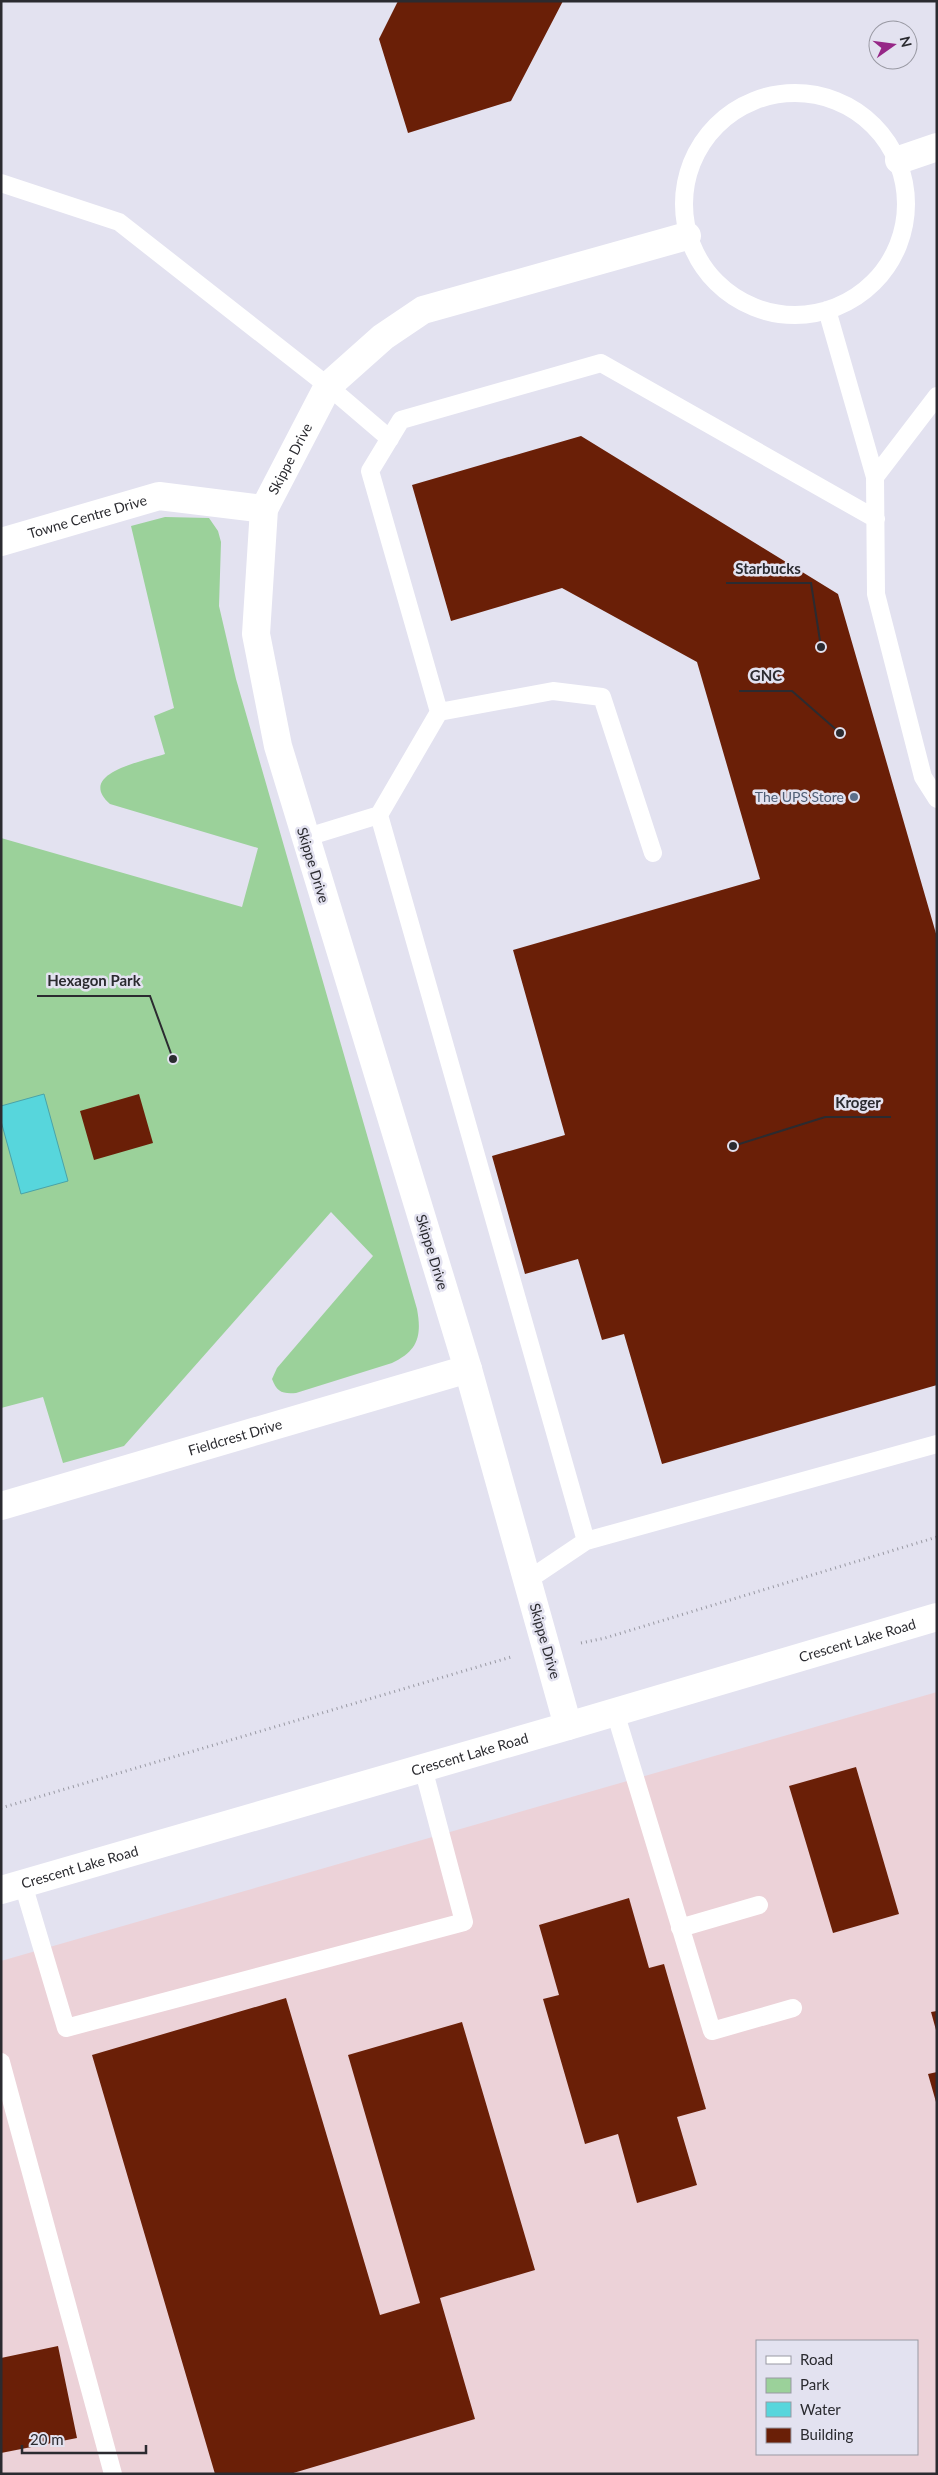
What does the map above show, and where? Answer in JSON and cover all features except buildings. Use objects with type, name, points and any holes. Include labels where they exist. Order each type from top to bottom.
[{"type":"street","points":[[899,160],[937,147]]},
{"type":"street","name":"Skippe Drive","points":[[568,1726],[468,1369],[304,838],[278,746],[256,634],[264,509],[328,386],[384,338],[423,310],[687,236]]},
{"type":"street","name":"Towne Centre Drive","points":[[1,542],[159,496],[264,509]]},
{"type":"street","name":"Fieldcrest Drive","points":[[1,1506],[468,1369]]},
{"type":"street","name":"Crescent Lake Road","points":[[12,1887],[937,1617]]},
{"type":"lane","points":[[798,92],[833,98],[863,116],[887,141],[899,160],[906,212],[897,250],[876,282],[844,305],[807,316],[768,313],[733,298],[704,271],[687,236],[683,201],[689,166],[706,135],[731,111],[763,96],[798,92]]},
{"type":"lane","points":[[1,183],[119,222],[328,386],[390,439]]},
{"type":"lane","points":[[827,310],[875,477],[876,594],[923,777],[937,799]]},
{"type":"lane","points":[[304,838],[379,815],[439,712],[370,471],[401,420],[601,364],[876,520]]},
{"type":"lane","points":[[875,477],[937,396]]},
{"type":"lane","points":[[439,712],[553,691],[602,697],[653,853]]},
{"type":"lane","points":[[379,815],[586,1541]]},
{"type":"lane","points":[[528,1580],[586,1541],[937,1444]]},
{"type":"lane","points":[[615,1712],[712,2031],[793,2008]]},
{"type":"lane","points":[[12,1887],[66,2028],[464,1922],[423,1768]]},
{"type":"lane","points":[[680,1928],[760,1906]]},
{"type":"lane","points":[[1,2062],[113,2474]]},
{"type":"path","points":[[1,1808],[502,1659],[605,1638],[937,1536]]},
{"type":"shaded area","points":[[937,1692],[937,2474],[1,2474],[1,1961]]},
{"type":"green space","points":[[165,517],[209,518],[218,531],[221,542],[219,606],[236,679],[417,1309],[419,1327],[413,1348],[392,1363],[296,1393],[287,1393],[276,1387],[272,1379],[277,1368],[373,1256],[331,1212],[124,1446],[63,1463],[43,1397],[1,1408],[1,838],[242,907],[258,848],[110,804],[101,793],[101,784],[107,776],[130,765],[165,754],[154,716],[174,708],[131,526]]},
{"type":"water","points":[[44,1094],[68,1181],[21,1194],[1,1121],[1,1106]]},
{"type":"place","name":"Starbucks","points":[[821,647]]},
{"type":"place","name":"GNC","points":[[840,733]]},
{"type":"place","name":"The UPS Store","points":[[854,797]]},
{"type":"place","name":"Hexagon Park","points":[[173,1059]]},
{"type":"place","name":"Kroger","points":[[733,1146]]}]
